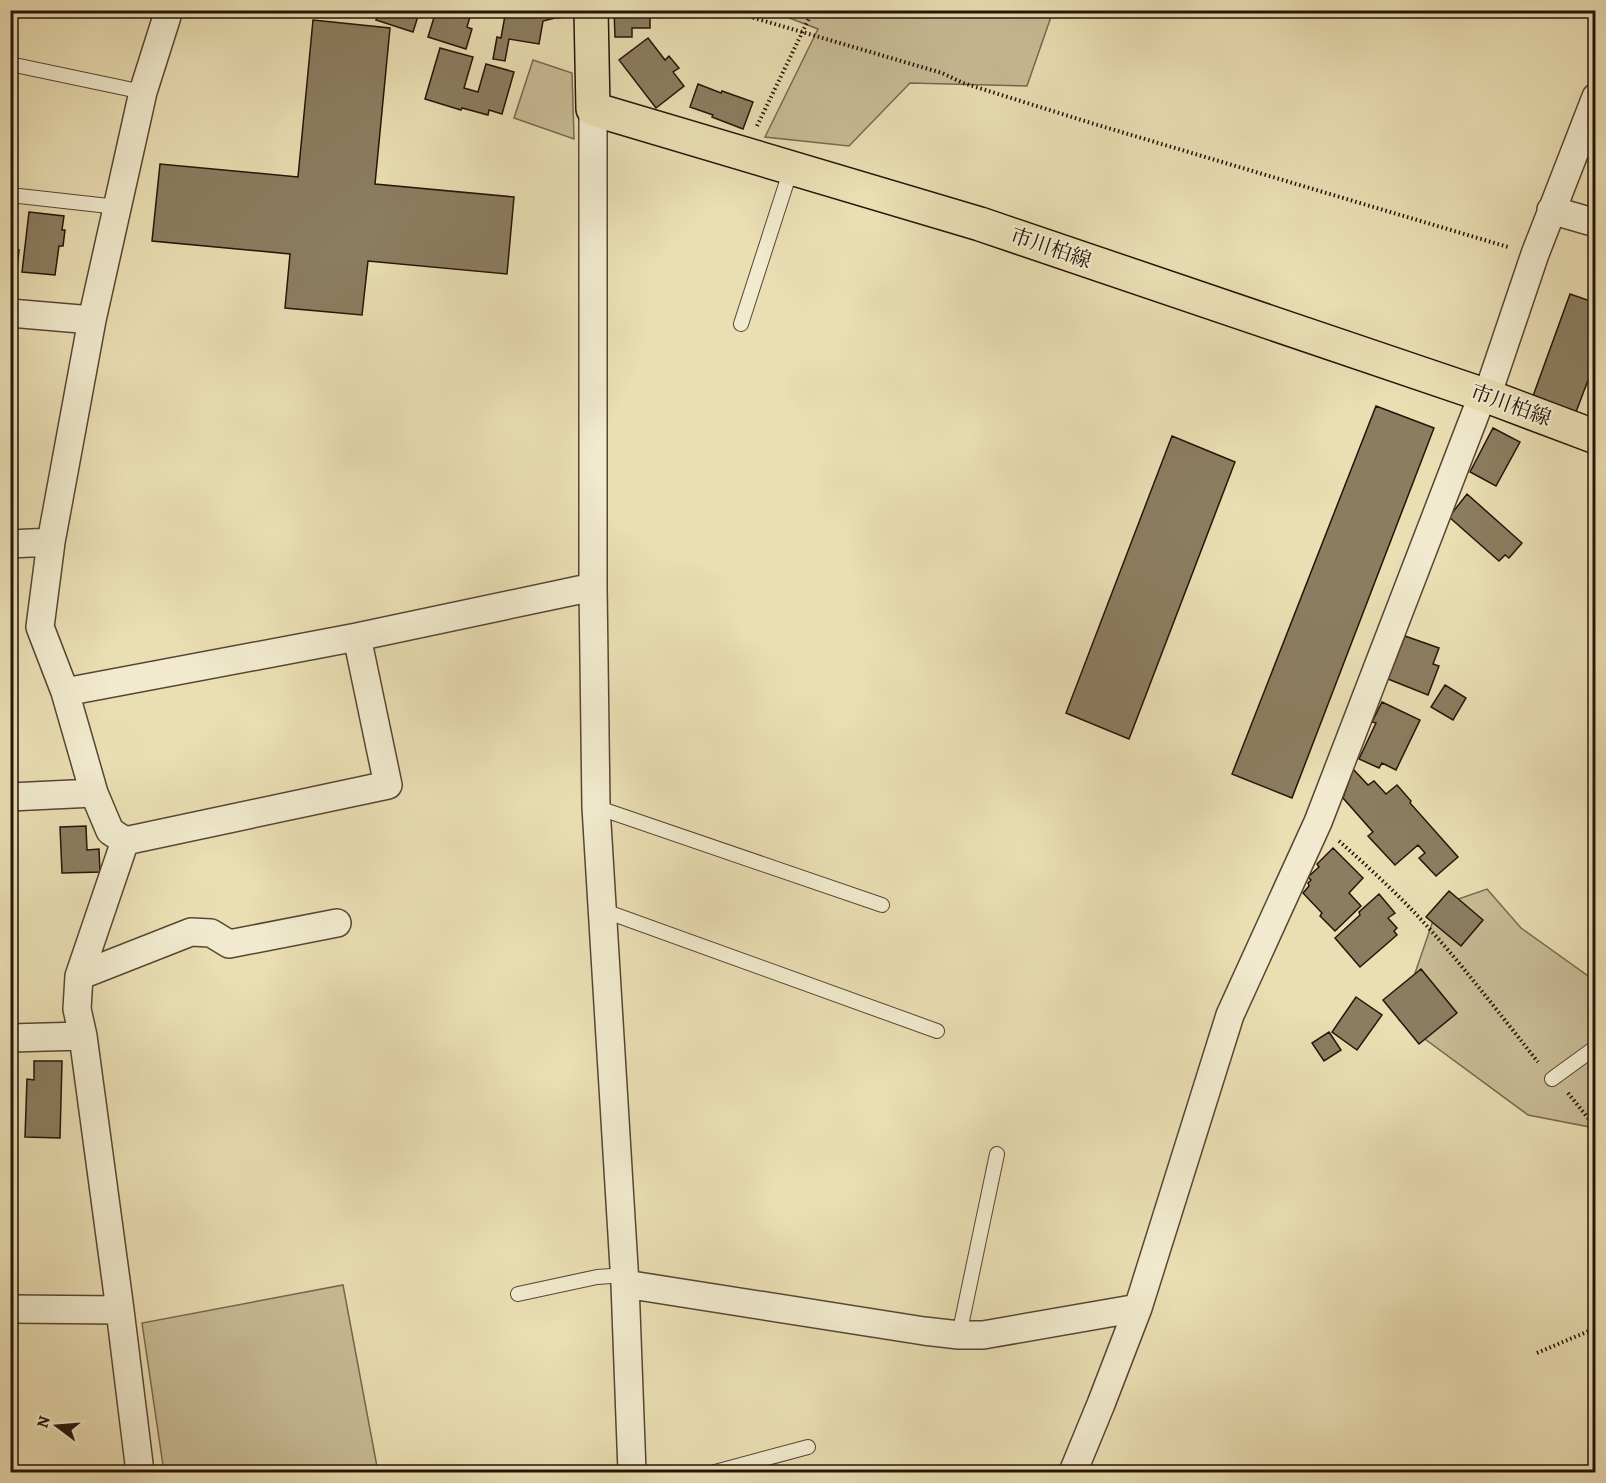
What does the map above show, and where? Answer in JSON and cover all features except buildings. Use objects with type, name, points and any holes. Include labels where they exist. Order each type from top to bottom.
[{"type":"main road","points":[[591,10],[593,109]]},
{"type":"main road","name":"市川柏線","points":[[593,109],[980,224],[1485,395],[1596,437]]},
{"type":"street","points":[[168,10],[143,92],[92,320],[51,542],[40,627],[64,693],[94,793],[110,831],[125,841],[388,785],[357,637]]},
{"type":"street","points":[[1073,1473],[1138,1308],[1230,1015],[1318,822],[1485,395],[1551,210],[1596,97]]},
{"type":"street","points":[[593,109],[593,587],[596,807],[625,1280],[632,1473]]},
{"type":"street","points":[[1551,210],[1596,223]]},
{"type":"street","points":[[10,313],[92,320]]},
{"type":"street","points":[[10,544],[51,542]]},
{"type":"street","points":[[64,693],[357,637],[593,587]]},
{"type":"street","points":[[10,797],[94,793]]},
{"type":"street","points":[[125,841],[79,976],[77,1009],[83,1036],[140,1473]]},
{"type":"street","points":[[79,976],[191,932],[211,933],[229,944],[337,923]]},
{"type":"street","points":[[10,1038],[83,1036]]},
{"type":"street","points":[[625,1280],[959,1335],[982,1335],[1138,1308]]},
{"type":"street","points":[[10,1309],[120,1310]]},
{"type":"lane","points":[[10,64],[143,92]]},
{"type":"lane","points":[[741,324],[791,169]]},
{"type":"lane","points":[[10,195],[118,207]]},
{"type":"lane","points":[[596,807],[882,905]]},
{"type":"lane","points":[[602,910],[937,1031]]},
{"type":"lane","points":[[1552,1079],[1596,1047]]},
{"type":"lane","points":[[959,1335],[997,1154]]},
{"type":"lane","points":[[518,1294],[597,1277],[625,1280]]},
{"type":"lane","points":[[715,1473],[808,1447]]},
{"type":"path","points":[[727,10],[942,73],[963,83],[1091,123],[1535,254]]},
{"type":"path","points":[[743,154],[813,10]]},
{"type":"path","points":[[1318,822],[1416,914],[1552,1079],[1560,1084],[1596,1128]]},
{"type":"path","points":[[1537,1353],[1596,1328]]},
{"type":"shaded area","points":[[771,11],[1053,11],[1027,86],[910,83],[849,146],[765,137],[818,29]]},
{"type":"shaded area","points":[[533,60],[572,73],[574,139],[514,118]]},
{"type":"shaded area","points":[[1487,889],[1521,928],[1595,981],[1595,1128],[1528,1115],[1399,1020],[1438,906]]},
{"type":"shaded area","points":[[343,1285],[378,1472],[164,1472],[142,1323]]}]
